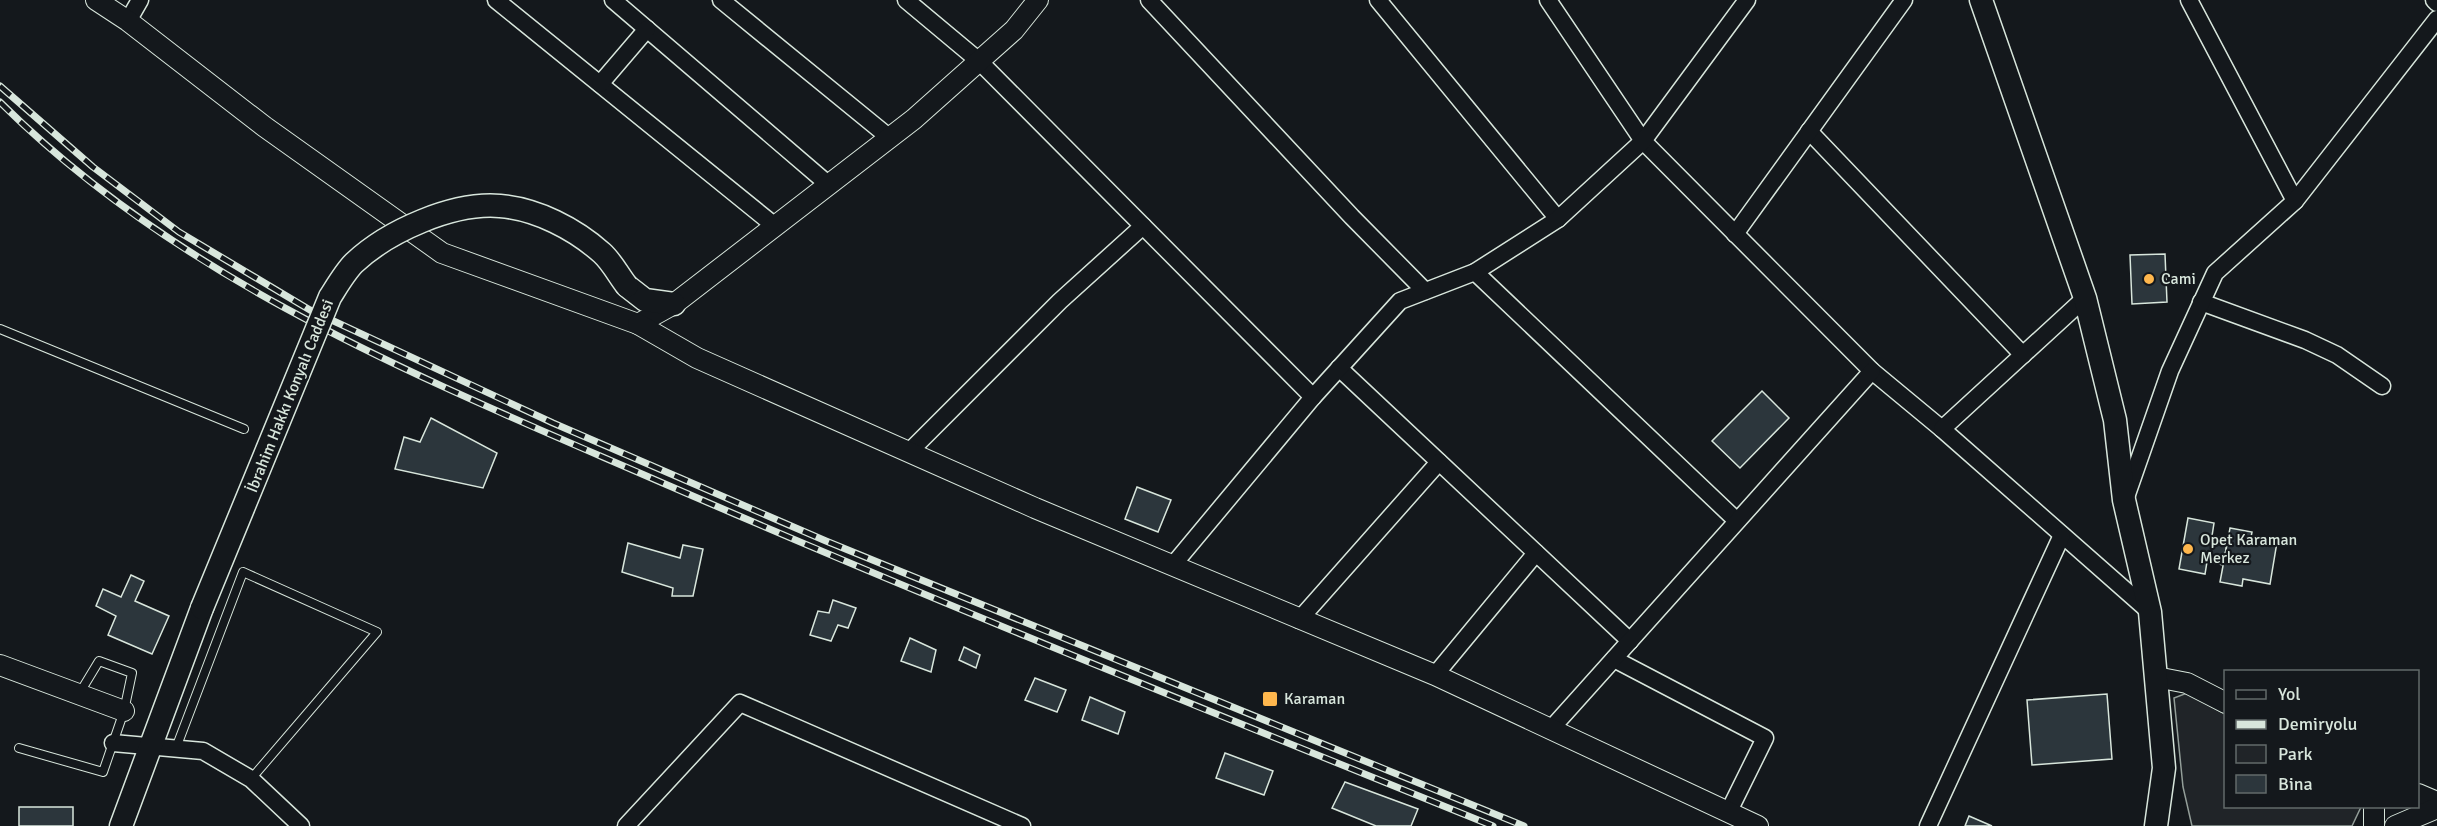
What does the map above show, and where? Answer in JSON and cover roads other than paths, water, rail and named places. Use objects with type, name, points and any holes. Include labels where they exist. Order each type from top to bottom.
[{"type":"main road","points":[[1980,0],[2085,298],[2115,420],[2124,500],[2150,612],[2164,768],[2156,826]]},
{"type":"main road","name":"İbrahim Hakkı Konyalı Caddesi","points":[[142,772],[202,608],[330,297],[353,264],[384,240],[425,219],[453,210],[500,206],[555,220],[604,254],[627,286],[645,300],[674,304]]},
{"type":"main road","points":[[110,826],[142,772]]},
{"type":"main road","points":[[122,826],[142,772]]},
{"type":"street","points":[[96,0],[128,21],[265,127],[441,253],[638,324],[697,358],[1035,508],[1435,675],[1758,826]]},
{"type":"street","points":[[128,21],[140,0]]},
{"type":"street","points":[[496,0],[775,226]]},
{"type":"street","points":[[613,0],[829,185]]},
{"type":"street","points":[[721,0],[890,138]]},
{"type":"street","points":[[906,0],[979,61],[1313,397]]},
{"type":"street","points":[[638,324],[674,304],[890,138],[1014,30],[1038,0]]},
{"type":"street","points":[[1149,0],[1352,218],[1425,291]]},
{"type":"street","points":[[1378,0],[1558,219]]},
{"type":"street","points":[[1548,0],[1642,141],[1872,371],[1942,429],[2150,612]]},
{"type":"street","points":[[1173,565],[1313,397],[1400,301],[1475,272],[1558,219],[1642,141],[1747,0]]},
{"type":"street","points":[[1735,234],[1904,0]]},
{"type":"street","points":[[2189,0],[2295,201]]},
{"type":"street","points":[[2124,500],[2170,371],[2215,273],[2295,201],[2437,19]]},
{"type":"street","points":[[600,84],[647,30]]},
{"type":"street","points":[[1809,131],[2023,355]]},
{"type":"street","points":[[910,451],[1060,301],[1143,226]]},
{"type":"street","points":[[1475,272],[1737,521]]},
{"type":"street","points":[[1942,429],[2085,298]]},
{"type":"street","points":[[2201,302],[2305,340],[2337,355],[2382,386]]},
{"type":"street","points":[[1339,368],[1630,641]]},
{"type":"street","points":[[1550,730],[1872,371]]},
{"type":"street","points":[[1299,620],[1439,462]]},
{"type":"street","points":[[1928,826],[2062,535]]},
{"type":"street","points":[[1435,675],[1536,553]]},
{"type":"street","points":[[1614,659],[1765,738],[1728,813]]},
{"type":"street","points":[[0,665],[124,711]]},
{"type":"street","points":[[2156,677],[2187,683],[2224,702]]},
{"type":"street","points":[[626,826],[740,703],[1022,826]]},
{"type":"street","points":[[113,743],[203,751],[251,779],[301,826]]},
{"type":"street","points":[[2419,794],[2437,802]]},
{"type":"street","points":[[2374,808],[2374,826]]},
{"type":"street","points":[[2395,826],[2437,808]]},
{"type":"lane","points":[[0,329],[244,429]]},
{"type":"lane","points":[[176,748],[243,572],[377,632],[251,779]]},
{"type":"lane","points":[[19,748],[103,772],[124,711],[132,673],[99,661],[79,694]]},
{"type":"railway","points":[[0,86],[93,167],[179,232],[310,310],[553,423],[826,541],[1524,826]]},
{"type":"railway","points":[[0,102],[73,167],[150,226],[232,278],[317,325],[405,369],[876,574],[1493,826]]},
{"type":"place","name":"Cami","points":[[2149,279]]},
{"type":"place","name":"Opet Karaman Merkez","points":[[2188,549]]},
{"type":"place","name":"Karaman","points":[[1270,699]]}]
